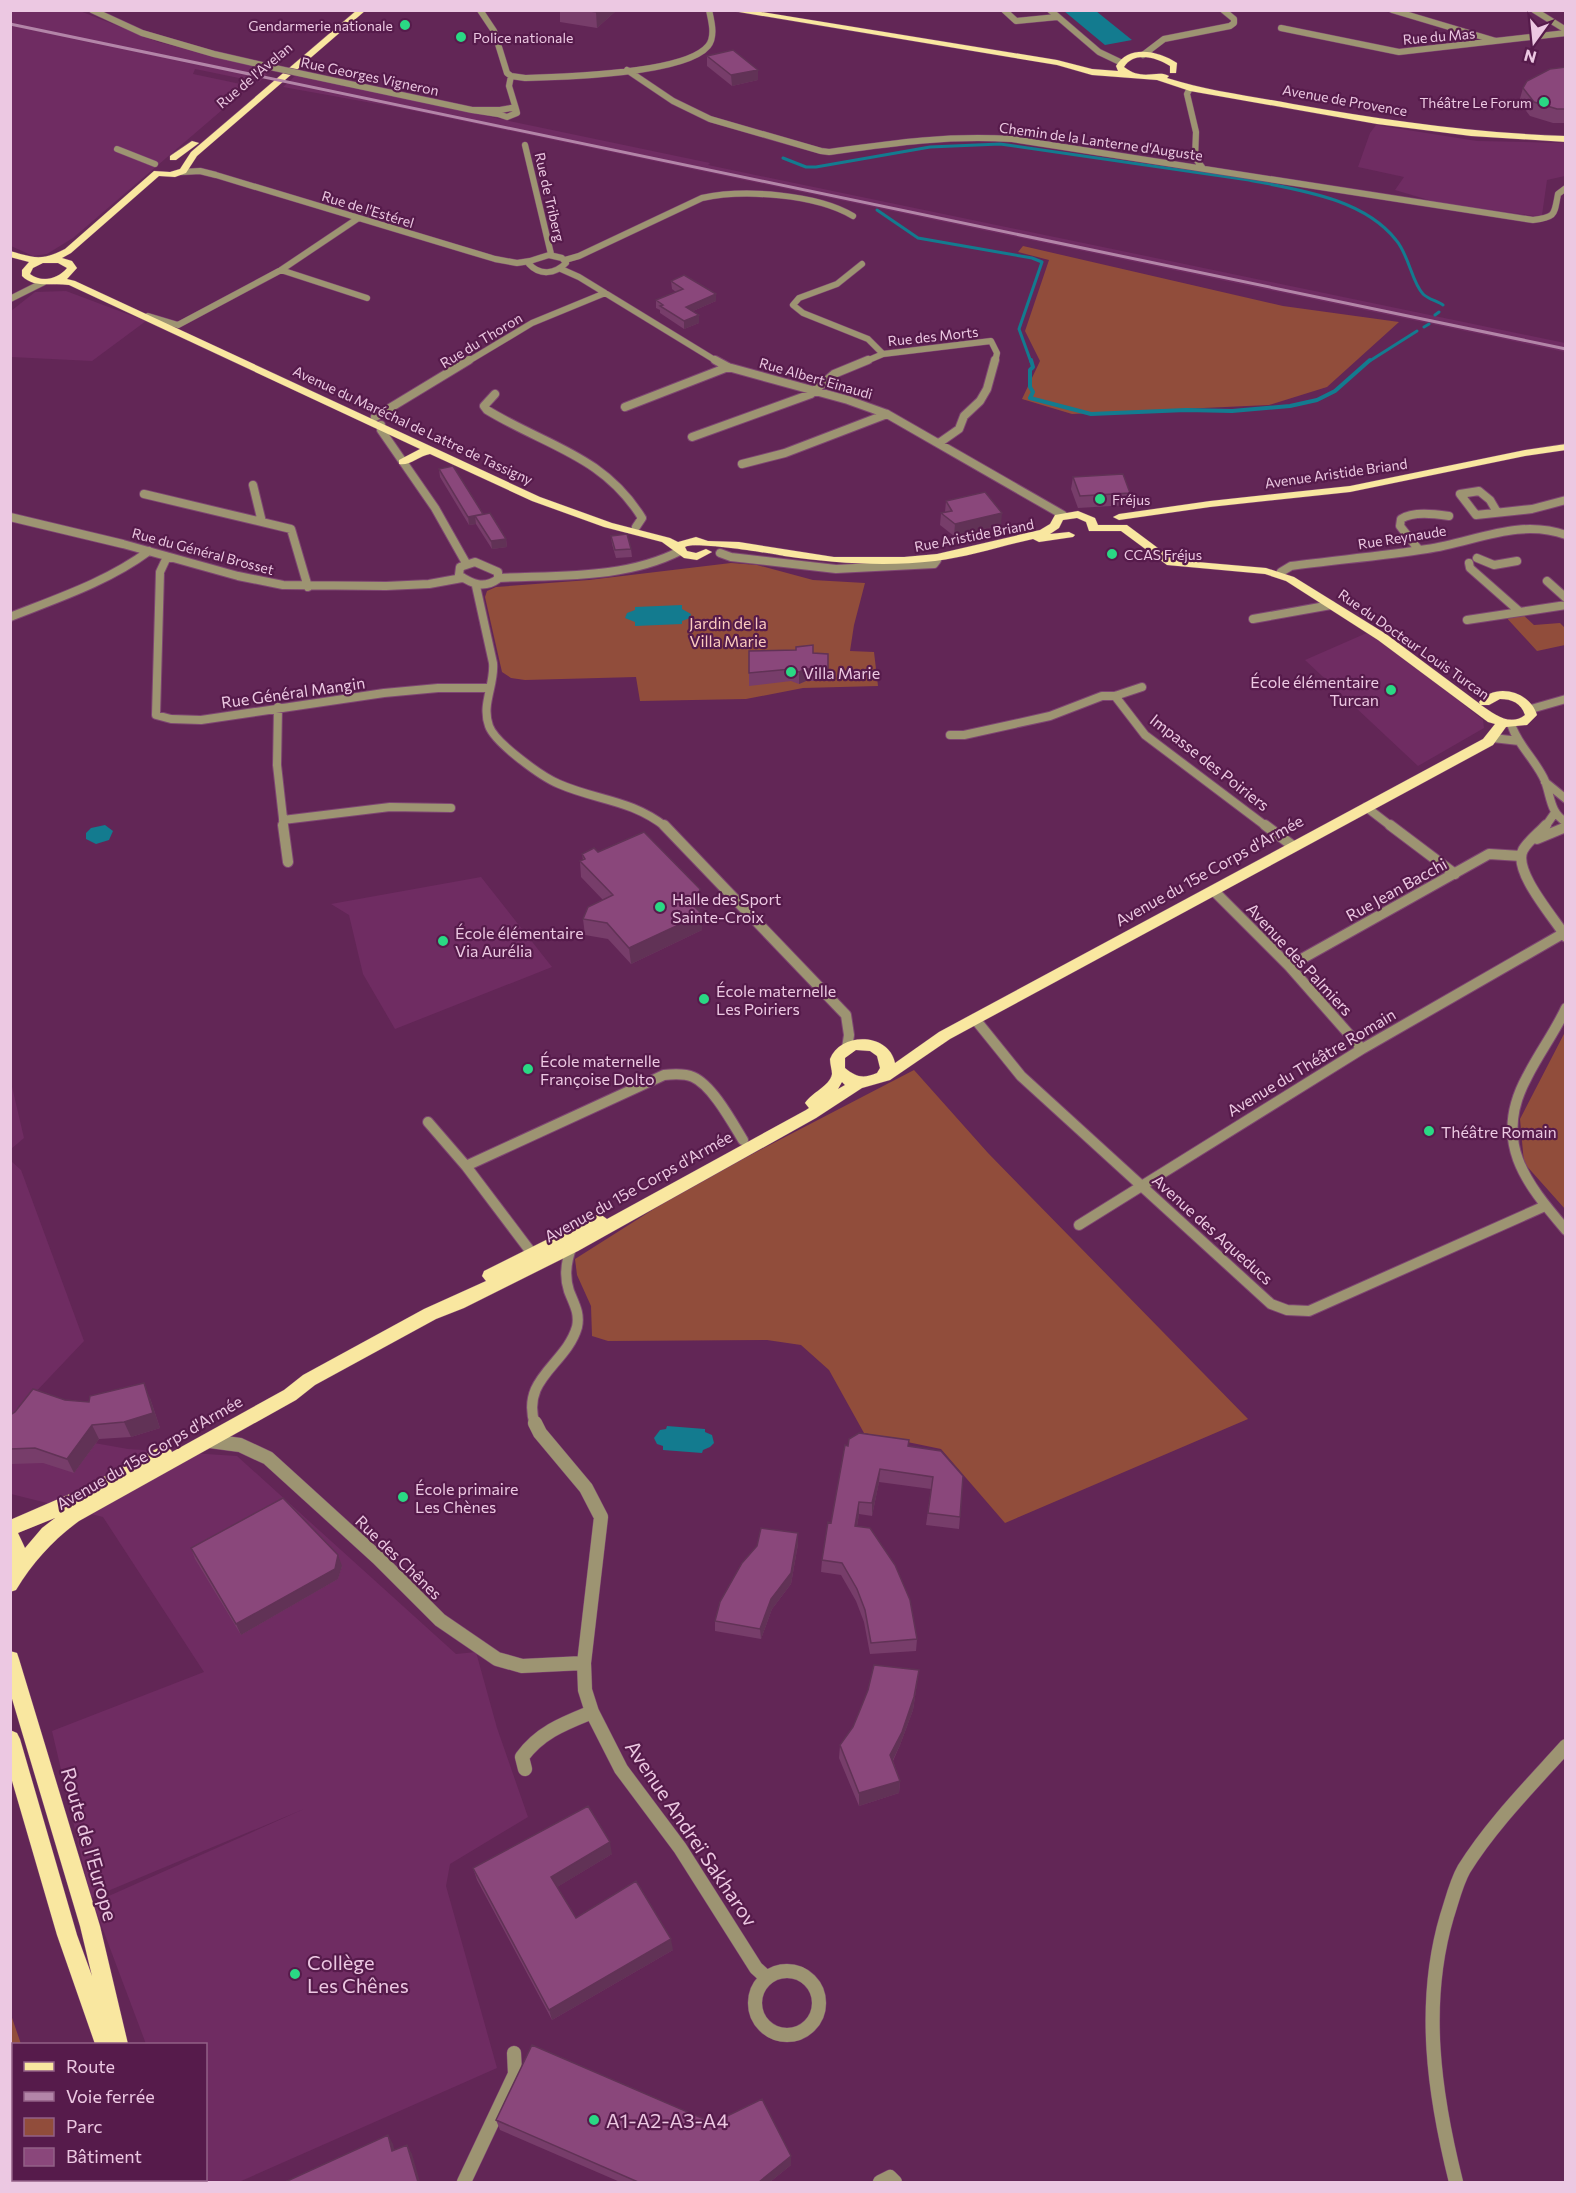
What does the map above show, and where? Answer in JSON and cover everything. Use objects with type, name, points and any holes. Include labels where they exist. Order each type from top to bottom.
[{"type":"main road","name":"Rue de l'Avelan","points":[[156,169],[192,146],[352,10]]},
{"type":"main road","name":"Rue de l'Avelan","points":[[69,268],[86,247],[183,168],[194,154],[362,10]]},
{"type":"main road","points":[[731,10],[1057,63],[1092,72],[1128,74]]},
{"type":"main road","points":[[761,10],[1059,59],[1094,68],[1120,64],[1129,57],[1143,55],[1165,59],[1174,65],[1173,72],[1158,78]]},
{"type":"main road","points":[[1120,64],[1128,74]]},
{"type":"main road","name":"Avenue de Provence","points":[[1173,72],[1194,81],[1455,128],[1519,134],[1566,134]]},
{"type":"main road","name":"Avenue de Provence","points":[[1128,74],[1158,78],[1190,88],[1448,132],[1505,138],[1566,140]]},
{"type":"main road","points":[[173,158],[183,168]]},
{"type":"main road","points":[[53,260],[68,251],[156,169],[183,168]]},
{"type":"main road","name":"Avenue du Maréchal de Lattre de Tassigny","points":[[10,256],[38,262],[53,260],[69,268],[79,282],[178,325],[529,491],[596,517],[636,527],[682,546]]},
{"type":"main road","name":"Avenue du Maréchal de Lattre de Tassigny","points":[[10,256],[44,282],[56,280],[74,284],[378,421],[431,450],[563,510],[682,546]]},
{"type":"main road","name":"Avenue du Maréchal de Lattre de Tassigny","points":[[28,272],[38,262]]},
{"type":"main road","name":"Avenue du Maréchal de Lattre de Tassigny","points":[[56,280],[69,268]]},
{"type":"main road","name":"Avenue Aristide Briand","points":[[1121,522],[1210,504],[1350,489],[1525,453],[1562,449]]},
{"type":"main road","name":"Avenue Aristide Briand","points":[[1121,522],[1137,523],[1170,516],[1348,494],[1562,449]]},
{"type":"main road","points":[[403,462],[417,453],[431,450]]},
{"type":"main road","points":[[1069,535],[1055,526],[1056,520],[1063,515],[1078,514],[1092,524],[1121,522]]},
{"type":"main road","name":"Rue du Docteur Louis Turcan","points":[[1121,522],[1171,563],[1274,573],[1290,579],[1382,637],[1485,707]]},
{"type":"main road","name":"Rue du Docteur Louis Turcan","points":[[1137,523],[1171,559],[1192,563],[1260,567],[1298,579],[1388,636],[1485,707]]},
{"type":"main road","name":"Rue Aristide Briand","points":[[706,548],[720,553],[850,566],[937,560],[1048,537],[1081,536],[1092,524]]},
{"type":"main road","name":"Rue Aristide Briand","points":[[706,548],[739,545],[834,561],[904,560],[959,552],[1044,533],[1055,526]]},
{"type":"main road","points":[[682,546],[685,555],[695,557],[706,548]]},
{"type":"main road","points":[[1493,738],[1507,724],[1528,720],[1531,715],[1531,709],[1521,700],[1512,696],[1494,696],[1485,707],[1507,724]]},
{"type":"main road","name":"Avenue du 15e Corps d'Armée","points":[[882,1077],[909,1061],[928,1045],[1493,738]]},
{"type":"main road","points":[[863,1044],[871,1045],[885,1054],[889,1066],[882,1077],[868,1083],[859,1083],[845,1077],[837,1064],[838,1058],[847,1048],[863,1044]]},
{"type":"main road","name":"Avenue du 15e Corps d'Armée","points":[[885,1054],[928,1045]]},
{"type":"main road","name":"Avenue du 15e Corps d'Armée","points":[[14,1577],[48,1534],[73,1515],[290,1395],[309,1380],[430,1314],[458,1303],[822,1097],[833,1085],[840,1072]]},
{"type":"main road","name":"Avenue du 15e Corps d'Armée","points":[[535,1258],[572,1246],[811,1114],[859,1083]]},
{"type":"main road","name":"Avenue du 15e Corps d'Armée","points":[[10,1528],[38,1518],[85,1495],[287,1387],[309,1380]]},
{"type":"main road","points":[[10,1536],[19,1557],[10,1598]]},
{"type":"main road","name":"Route de l'Europe","points":[[10,1659],[90,1926],[118,2043]]},
{"type":"main road","points":[[10,1739],[67,1935],[105,2043]]},
{"type":"street","name":"Rue Georges Vigneron","points":[[93,10],[142,33],[214,54],[298,73],[472,110],[516,109],[513,101]]},
{"type":"street","points":[[480,10],[494,31],[506,71],[511,76],[525,78],[673,64],[704,51],[709,45],[711,35],[709,10]]},
{"type":"street","points":[[1004,10],[1016,21],[1057,17]]},
{"type":"street","points":[[1050,10],[1101,53],[1120,64]]},
{"type":"street","points":[[1143,55],[1164,39],[1230,26],[1234,20],[1223,10]]},
{"type":"street","points":[[1392,10],[1499,42]]},
{"type":"street","points":[[1534,10],[1565,30]]},
{"type":"street","name":"Rue du Mas","points":[[1281,28],[1399,52],[1499,42],[1565,30]]},
{"type":"street","points":[[1156,46],[1165,59]]},
{"type":"street","points":[[1101,53],[1129,57]]},
{"type":"street","name":"Chemin de la Lanterne d'Auguste","points":[[627,70],[673,101],[710,119],[829,152],[917,139],[977,137],[1012,139],[1533,220],[1550,218],[1554,214],[1558,194],[1566,189]]},
{"type":"street","points":[[501,110],[513,101],[509,87],[511,76]]},
{"type":"street","points":[[509,87],[525,78]]},
{"type":"street","points":[[1190,88],[1187,94],[1196,132],[1195,158],[1202,167]]},
{"type":"street","name":"Rue de Triberg","points":[[525,145],[551,254]]},
{"type":"street","points":[[117,149],[156,169]]},
{"type":"street","name":"Rue de l'Estérel","points":[[183,168],[201,171],[495,259],[512,262],[530,261]]},
{"type":"street","points":[[565,261],[561,269],[548,272],[536,271],[530,266],[530,261],[538,256],[551,254],[565,261],[579,256],[702,198],[729,191],[753,191],[841,209],[853,216]]},
{"type":"street","points":[[178,325],[281,270],[357,219]]},
{"type":"street","name":"Rue des Morts","points":[[862,264],[837,284],[799,298],[793,305],[803,313],[868,339],[883,354],[991,341],[997,354],[987,389],[980,401],[964,416],[959,429],[939,443]]},
{"type":"street","name":"Rue Albert Einaudi","points":[[561,269],[579,277],[704,355],[728,367],[814,390],[886,414],[1063,515]]},
{"type":"street","points":[[281,270],[367,298]]},
{"type":"street","points":[[14,296],[28,272]]},
{"type":"street","points":[[14,296],[44,282]]},
{"type":"street","name":"Rue du Thoron","points":[[378,421],[532,323],[605,293]]},
{"type":"street","name":"Avenue du Maréchal de Lattre de Tassigny","points":[[140,315],[178,325]]},
{"type":"street","points":[[692,437],[811,394],[833,376],[883,354]]},
{"type":"street","points":[[625,407],[728,367]]},
{"type":"street","points":[[495,394],[484,406],[487,410],[603,472],[638,511],[642,518],[636,527]]},
{"type":"street","points":[[742,464],[784,453],[886,414]]},
{"type":"street","points":[[378,421],[381,430],[435,508],[466,564]]},
{"type":"street","points":[[253,485],[262,522]]},
{"type":"street","points":[[1490,533],[1460,494],[1479,491],[1490,500],[1497,512]]},
{"type":"street","points":[[144,494],[291,529],[308,587]]},
{"type":"street","points":[[1476,515],[1532,509],[1566,500]]},
{"type":"street","points":[[1419,550],[1400,526],[1401,519],[1405,516],[1434,514],[1449,516]]},
{"type":"street","name":"Rue du Général Brosset","points":[[10,517],[263,582],[308,587],[429,584],[462,578]]},
{"type":"street","name":"Rue Reynaude","points":[[1281,572],[1291,566],[1419,550],[1490,533],[1532,528],[1565,534]]},
{"type":"street","points":[[499,578],[498,572],[478,563],[466,564],[458,570],[462,578],[476,585],[489,585],[499,578],[637,568],[660,561],[682,546]]},
{"type":"street","points":[[10,617],[100,581],[126,568],[149,551]]},
{"type":"street","name":"Rue Général Mangin","points":[[167,556],[160,572],[156,715],[167,719],[192,721],[278,707],[392,694],[489,688]]},
{"type":"street","points":[[1477,558],[1494,565],[1518,561]]},
{"type":"street","points":[[1469,563],[1470,568],[1520,612]]},
{"type":"street","points":[[1547,581],[1562,589],[1566,598]]},
{"type":"street","points":[[476,585],[493,663],[494,675],[485,705],[489,726],[495,737],[526,764],[558,784],[633,806],[652,816],[671,831],[846,1015],[849,1034],[847,1048]]},
{"type":"street","points":[[1253,619],[1331,605]]},
{"type":"street","points":[[1467,620],[1566,605]]},
{"type":"street","points":[[950,735],[964,735],[1050,717],[1102,696],[1115,696],[1142,687]]},
{"type":"street","name":"Impasse des Poiriers","points":[[1115,696],[1145,735],[1293,846]]},
{"type":"street","points":[[1531,709],[1566,699]]},
{"type":"street","points":[[278,707],[277,775],[288,862]]},
{"type":"street","points":[[1507,724],[1529,753],[1545,782],[1554,810],[1566,822]]},
{"type":"street","points":[[1493,738],[1519,741]]},
{"type":"street","points":[[1545,782],[1566,800],[1558,803],[1534,840],[1523,851],[1522,870],[1565,935]]},
{"type":"street","points":[[283,820],[389,809],[437,806],[451,808]]},
{"type":"street","points":[[1366,807],[1455,874]]},
{"type":"street","points":[[1534,840],[1566,827]]},
{"type":"street","name":"Rue Jean Bacchi","points":[[1289,966],[1493,853],[1521,856]]},
{"type":"street","name":"Avenue des Palmiers","points":[[1214,891],[1289,966],[1362,1049]]},
{"type":"street","name":"Avenue du Théâtre Romain","points":[[1079,1225],[1362,1049],[1565,935]]},
{"type":"street","points":[[1566,1008],[1521,1088],[1511,1122],[1512,1142],[1517,1163],[1545,1206],[1566,1230]]},
{"type":"street","name":"Avenue des Aqueducs","points":[[975,1019],[1021,1076],[1271,1304],[1287,1310],[1309,1311],[1545,1206]]},
{"type":"street","points":[[466,1166],[664,1075],[681,1075],[697,1080],[729,1116],[743,1140]]},
{"type":"street","points":[[428,1122],[466,1166],[535,1258]]},
{"type":"street","name":"Avenue Andreï Sakharov","points":[[572,1246],[565,1263],[566,1279],[579,1320],[574,1335],[541,1376],[533,1395],[532,1411],[537,1429],[585,1486],[596,1502],[601,1516],[584,1663],[585,1690],[592,1712],[621,1769],[680,1848],[756,1968],[767,1978]]},
{"type":"street","name":"Rue des Chênes","points":[[203,1442],[232,1441],[248,1446],[268,1458],[378,1558],[440,1620],[497,1659],[522,1666],[584,1663]]},
{"type":"street","points":[[525,1769],[522,1757],[531,1743],[552,1728],[592,1712]]},
{"type":"street","points":[[1455,2182],[1442,2128],[1432,2044],[1435,1970],[1444,1921],[1462,1871],[1485,1840],[1566,1746]]},
{"type":"street","points":[[791,1971],[803,1975],[813,1985],[818,1998],[817,2014],[809,2026],[797,2035],[783,2036],[769,2031],[759,2019],[755,2005],[758,1990],[767,1978],[778,1972],[791,1971]]},
{"type":"street","points":[[464,2182],[515,2074],[513,2053]]},
{"type":"street","points":[[880,2182],[890,2177],[894,2182]]},
{"type":"shaded area","points":[[10,11],[80,11],[158,42],[272,70],[259,82],[195,69],[193,74],[250,86],[73,238],[47,254],[33,256],[11,246]]},
{"type":"shaded area","points":[[1064,11],[1096,11],[1132,40],[1105,45]]},
{"type":"shaded area","points":[[295,76],[710,163],[708,165],[1565,343],[1565,352],[400,108],[283,87]]},
{"type":"shaded area","points":[[1376,125],[1477,141],[1565,143],[1565,176],[1547,180],[1542,215],[1534,216],[1432,201],[1395,190],[1404,177],[1358,167],[1370,133]]},
{"type":"shaded area","points":[[66,291],[146,321],[92,361],[11,357],[11,311],[35,292]]},
{"type":"shaded area","points":[[682,605],[682,609],[691,614],[690,618],[682,621],[682,624],[635,626],[635,622],[625,618],[627,613],[635,610],[635,607]]},
{"type":"shaded area","name":"École élémentaire Turcan","points":[[1369,632],[1483,720],[1484,728],[1418,766],[1305,660]]},
{"type":"shaded area","points":[[105,825],[113,831],[109,840],[96,844],[86,839],[86,833],[91,828]]},
{"type":"shaded area","name":"École élémentaire Via Aurélia","points":[[481,877],[552,967],[395,1029],[363,974],[349,915],[331,904]]},
{"type":"shaded area","points":[[10,1078],[24,1138],[11,1149],[10,1149]]},
{"type":"shaded area","points":[[11,1161],[21,1170],[84,1341],[11,1418]]},
{"type":"shaded area","points":[[667,1426],[705,1429],[705,1432],[712,1435],[714,1443],[702,1453],[663,1450],[663,1446],[657,1444],[654,1438],[660,1430],[666,1429]]},
{"type":"shaded area","points":[[10,1428],[128,1449],[237,1456],[456,1654],[476,1652],[497,1728],[528,1817],[450,1864],[446,1886],[497,2068],[239,2182],[197,2182],[207,2181],[207,2043],[146,2043],[93,1903],[304,1809],[91,1898],[52,1731],[204,1672],[103,1517],[11,1494]]},
{"type":"green space","points":[[1023,246],[1283,306],[1399,322],[1327,387],[1269,405],[1072,414],[1022,399],[1040,361],[1025,331],[1049,260],[1018,252]]},
{"type":"green space","name":"Jardin de la Villa Marie","points":[[731,563],[757,565],[813,580],[865,583],[850,651],[874,652],[878,686],[803,688],[746,699],[640,701],[636,677],[525,680],[511,678],[502,672],[485,597],[487,591],[496,587],[589,580]]},
{"type":"green space","points":[[1520,612],[1534,625],[1560,623],[1565,628],[1565,645],[1537,651],[1503,614]]},
{"type":"green space","points":[[1565,1032],[1565,1209],[1524,1163],[1520,1119]]},
{"type":"green space","points":[[914,1070],[988,1153],[1248,1419],[1005,1523],[941,1449],[864,1433],[829,1370],[801,1345],[767,1340],[608,1341],[592,1336],[591,1306],[577,1275],[575,1259],[687,1188]]},
{"type":"green space","points":[[10,2012],[21,2043],[12,2043],[12,2181],[74,2182],[11,2182]]},
{"type":"building","points":[[733,50],[758,70],[731,75],[707,56]]},
{"type":"building","points":[[1566,67],[1566,109],[1557,109],[1534,102],[1523,88],[1527,81],[1550,69]]},
{"type":"building","points":[[684,275],[716,294],[686,307],[699,315],[684,321],[660,306],[663,305],[656,300],[683,289],[671,281]]},
{"type":"building","points":[[453,466],[483,514],[468,517],[439,469]]},
{"type":"building","points":[[1123,474],[1130,493],[1080,496],[1073,477]]},
{"type":"building","points":[[985,492],[1002,513],[955,524],[941,513],[952,511],[946,501]]},
{"type":"building","points":[[490,513],[506,539],[491,541],[475,516]]},
{"type":"building","points":[[627,534],[631,549],[615,550],[611,536]]},
{"type":"building","points":[[813,645],[813,653],[828,654],[828,669],[806,669],[799,672],[791,669],[749,673],[749,651],[796,650],[796,647]]},
{"type":"building","name":"Halle des Sport Sainte-Croix","points":[[644,832],[700,889],[695,907],[702,914],[629,948],[607,923],[583,919],[588,907],[613,895],[580,861],[585,859],[582,854],[594,848],[598,852]]},
{"type":"building","points":[[144,1383],[153,1413],[124,1422],[92,1425],[67,1459],[35,1448],[10,1449],[10,1415],[33,1389],[65,1400],[89,1402],[90,1396]]},
{"type":"building","points":[[859,1433],[909,1440],[908,1446],[941,1451],[963,1476],[960,1517],[928,1513],[933,1477],[880,1469],[872,1503],[859,1502],[855,1526],[870,1528],[895,1565],[910,1600],[917,1639],[871,1643],[865,1610],[857,1589],[842,1563],[822,1560],[845,1445],[848,1446],[849,1439]]},
{"type":"building","points":[[283,1498],[338,1555],[335,1569],[236,1624],[191,1548]]},
{"type":"building","points":[[761,1528],[798,1533],[791,1573],[771,1599],[760,1629],[715,1621],[720,1602],[742,1563],[757,1546]]},
{"type":"building","points":[[874,1665],[919,1670],[914,1697],[902,1732],[890,1755],[900,1781],[859,1793],[840,1745],[853,1727],[868,1690]]},
{"type":"building","points":[[588,1806],[610,1842],[551,1877],[576,1918],[636,1881],[671,1939],[549,2010],[473,1868]]},
{"type":"building","name":"A1-A2-A3-A4","points":[[532,2045],[713,2123],[762,2099],[791,2156],[759,2182],[638,2182],[496,2120]]},
{"type":"building","points":[[388,2135],[392,2151],[407,2145],[418,2182],[285,2182]]},
{"type":"waterway","points":[[783,158],[806,167],[816,167],[930,147],[1000,144],[1249,180],[1308,192],[1348,205],[1366,214],[1382,226],[1400,246],[1419,289],[1425,296],[1443,305]]},
{"type":"waterway","points":[[877,210],[918,238],[1032,258],[1042,262],[1019,329],[1031,362]]},
{"type":"waterway","points":[[1435,315],[1439,312]]},
{"type":"waterway","points":[[1424,327],[1429,324]]},
{"type":"waterway","points":[[1368,362],[1417,331]]},
{"type":"waterway","points":[[1031,360],[1033,367],[1030,370],[1030,387],[1033,392],[1030,398],[1091,414],[1186,410],[1232,411],[1290,406],[1317,400],[1335,391],[1370,360]]},
{"type":"railway","points":[[10,24],[1566,349]]},
{"type":"place","name":"Gendarmerie nationale","points":[[405,25]]},
{"type":"place","name":"Police nationale","points":[[461,37]]},
{"type":"place","name":"Théâtre Le Forum","points":[[1544,102]]},
{"type":"place","name":"Fréjus","points":[[1100,499]]},
{"type":"place","name":"CCAS Fréjus","points":[[1112,554]]},
{"type":"place","name":"Villa Marie","points":[[791,672]]},
{"type":"place","name":"École élémentaire Turcan","points":[[1391,690]]},
{"type":"place","name":"Halle des Sport Sainte-Croix","points":[[660,907]]},
{"type":"place","name":"École élémentaire Via Aurélia","points":[[443,941]]},
{"type":"place","name":"École maternelle Les Poiriers","points":[[704,999]]},
{"type":"place","name":"École maternelle Françoise Dolto","points":[[528,1069]]},
{"type":"place","name":"Théâtre Romain","points":[[1429,1131]]},
{"type":"place","name":"École primaire Les Chènes","points":[[403,1497]]},
{"type":"place","name":"Collège Les Chênes","points":[[295,1974]]},
{"type":"place","name":"A1-A2-A3-A4","points":[[594,2120]]}]
